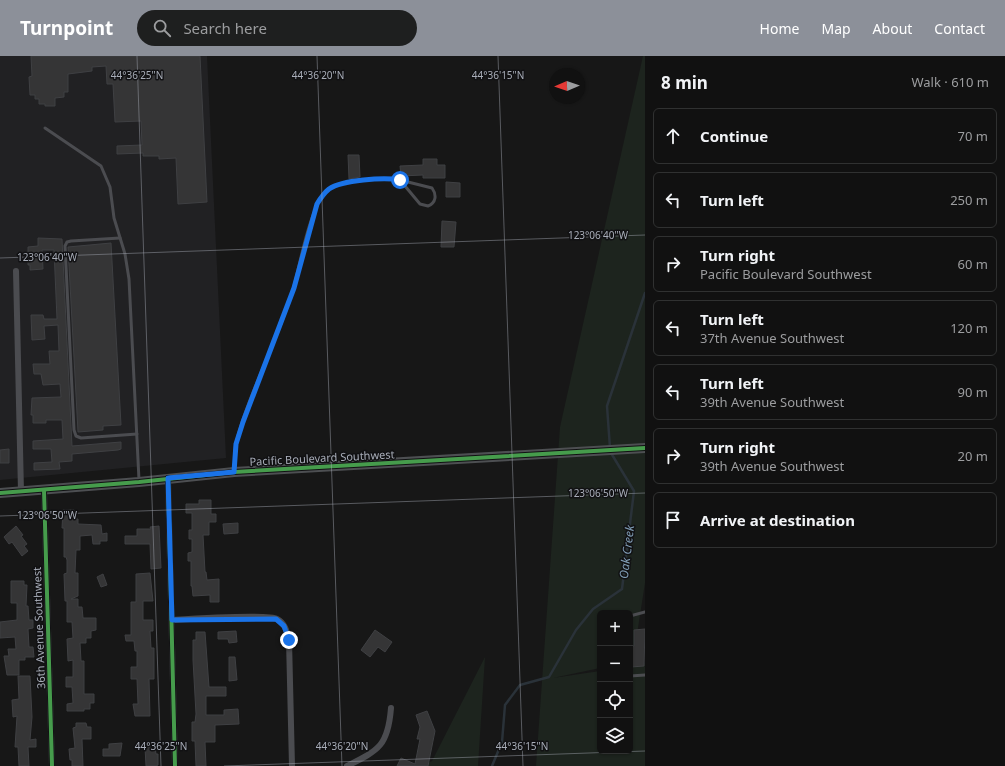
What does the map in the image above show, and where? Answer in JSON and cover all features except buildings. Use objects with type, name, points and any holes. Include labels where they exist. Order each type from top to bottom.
[{"type":"main road","name":"Pacific Boulevard Southwest","points":[[0,493],[139,482],[234,472],[645,448]]},
{"type":"street","points":[[16,271],[21,492]]},
{"type":"street","points":[[168,478],[175,766]]},
{"type":"street","name":"36th Avenue Southwest","points":[[44,490],[52,766]]},
{"type":"street","points":[[172,620],[260,617],[276,619],[284,626],[289,640],[292,766]]},
{"type":"street","points":[[347,766],[369,755],[381,746],[390,727],[391,708]]},
{"type":"lane","points":[[46,128],[101,166],[110,187],[114,218],[125,254],[129,279],[139,482]]},
{"type":"lane","points":[[234,472],[236,444],[258,380],[294,288],[317,204],[329,190],[336,186],[384,179],[400,180],[432,188],[435,192],[435,199],[432,204],[428,206],[420,204],[400,180]]},
{"type":"lane","points":[[120,238],[71,241],[66,242],[65,246],[74,430],[76,436],[81,438],[137,434]]},
{"type":"lane","points":[[633,615],[645,612]]},
{"type":"lane","points":[[633,676],[645,675]]},
{"type":"shaded area","points":[[0,56],[207,56],[226,458],[0,480]]},
{"type":"shaded area","points":[[643,56],[645,56],[645,583],[633,660],[633,610],[597,610],[597,669],[553,678],[597,671],[597,754],[633,754],[633,665],[645,663],[645,766],[536,766],[560,427]]},
{"type":"shaded area","points":[[485,657],[478,766],[420,766],[432,761]]},
{"type":"waterway","name":"Oak Creek","points":[[610,448],[607,406],[645,293]]},
{"type":"waterway","name":"Oak Creek","points":[[492,766],[502,742],[505,705],[520,685],[549,677],[576,630],[593,609],[622,589],[634,491],[611,453]]},
{"type":"cycle path","points":[[0,493],[139,482],[234,472],[645,448]]},
{"type":"cycle path","points":[[168,478],[175,766]]},
{"type":"cycle path","points":[[44,490],[52,766]]},
{"type":"route","points":[[289,640],[284,626],[276,619],[260,617],[172,620],[168,478],[234,472],[236,444],[243,422],[294,288],[317,204],[322,196],[336,186],[384,179],[400,180]]}]
